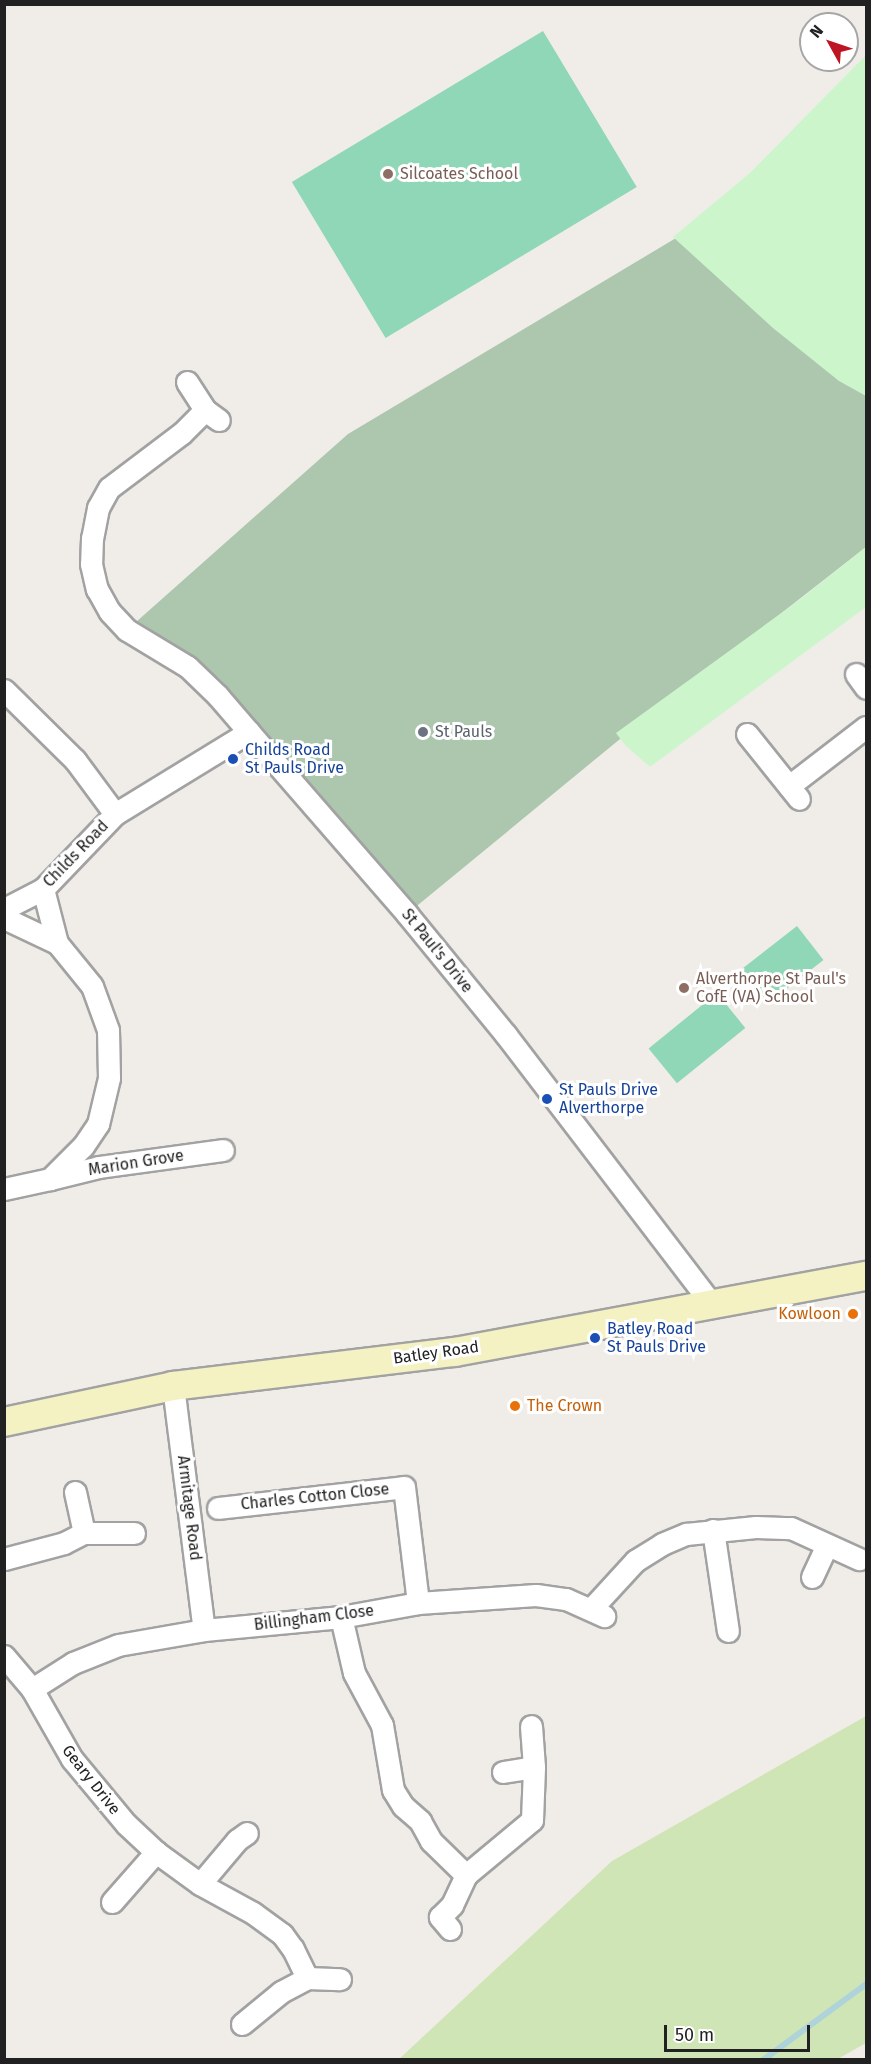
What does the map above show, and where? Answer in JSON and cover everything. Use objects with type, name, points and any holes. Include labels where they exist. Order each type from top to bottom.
[{"type":"street","name":"St Paul's Drive","points":[[187,382],[212,415],[182,433],[109,488],[98,508],[92,538],[91,564],[97,589],[110,612],[127,630],[188,667],[218,696],[378,880],[506,1035],[712,1304]]},
{"type":"street","points":[[4,690],[75,760],[115,814],[249,732]]},
{"type":"street","points":[[747,734],[794,792],[867,727]]},
{"type":"street","name":"Childs Road","points":[[4,909],[44,889],[115,814]]},
{"type":"street","points":[[44,889],[57,943]]},
{"type":"street","points":[[4,918],[57,943],[92,986],[108,1030],[109,1078],[98,1124],[83,1146],[50,1179]]},
{"type":"street","points":[[83,1146],[97,1160],[99,1167]]},
{"type":"street","name":"Marion Grove","points":[[4,1189],[99,1167],[223,1149]]},
{"type":"street","name":"Batley Road","points":[[4,1422],[173,1386],[455,1352],[867,1276]]},
{"type":"street","name":"Armitage Road","points":[[173,1386],[204,1630]]},
{"type":"street","name":"Charles Cotton Close","points":[[218,1508],[404,1487],[418,1604]]},
{"type":"street","points":[[75,1492],[84,1533]]},
{"type":"street","points":[[728,1630],[713,1530],[791,1528],[859,1559]]},
{"type":"street","name":"Billingham Close","points":[[32,1689],[73,1663],[118,1646],[204,1630],[341,1617],[418,1604],[536,1595],[566,1599],[598,1612],[635,1561],[662,1544],[686,1534],[713,1530]]},
{"type":"street","points":[[4,1559],[64,1544],[84,1533],[134,1533]]},
{"type":"street","points":[[812,1577],[827,1545]]},
{"type":"street","points":[[341,1617],[354,1673],[382,1725],[393,1790],[403,1806],[420,1821],[431,1841],[466,1875]]},
{"type":"street","name":"Geary Drive","points":[[4,1656],[32,1689],[72,1759],[126,1824],[156,1852],[200,1884],[253,1913],[282,1934],[293,1948],[307,1978]]},
{"type":"street","points":[[450,1929],[440,1917],[452,1905],[466,1875],[532,1820],[534,1767],[531,1726]]},
{"type":"street","points":[[503,1772],[534,1767]]},
{"type":"street","points":[[200,1884],[237,1840],[247,1833]]},
{"type":"street","points":[[112,1902],[156,1852]]},
{"type":"street","points":[[242,2024],[281,1992],[307,1978],[340,1980]]},
{"type":"green space","points":[[543,31],[637,187],[386,338],[292,182]]},
{"type":"green space","points":[[866,55],[866,396],[839,381],[773,328],[673,237],[751,172],[849,72],[859,72],[859,62]]},
{"type":"green space","points":[[676,238],[866,394],[866,547],[620,739],[407,914],[218,696],[127,630],[348,434]]},
{"type":"green space","points":[[866,547],[866,607],[650,767],[625,745],[616,733],[798,601]]},
{"type":"green space","points":[[797,926],[823,960],[768,1003],[742,969]]},
{"type":"green space","points":[[717,993],[745,1028],[677,1083],[649,1048]]},
{"type":"green space","points":[[866,1716],[866,2043],[836,2060],[399,2059],[612,1861]]},
{"type":"waterway","points":[[763,2060],[866,1984]]},
{"type":"place","name":"Silcoates School","points":[[388,174]]},
{"type":"place","name":"St Pauls","points":[[423,732]]},
{"type":"place","name":"Childs Road St Pauls Drive","points":[[233,759]]},
{"type":"place","name":"Alverthorpe St Paul's CofE (VA) School","points":[[684,988]]},
{"type":"place","name":"St Pauls Drive Alverthorpe","points":[[547,1099]]},
{"type":"place","name":"Kowloon","points":[[853,1314]]},
{"type":"place","name":"Batley Road St Pauls Drive","points":[[595,1338]]},
{"type":"place","name":"The Crown","points":[[515,1406]]}]
